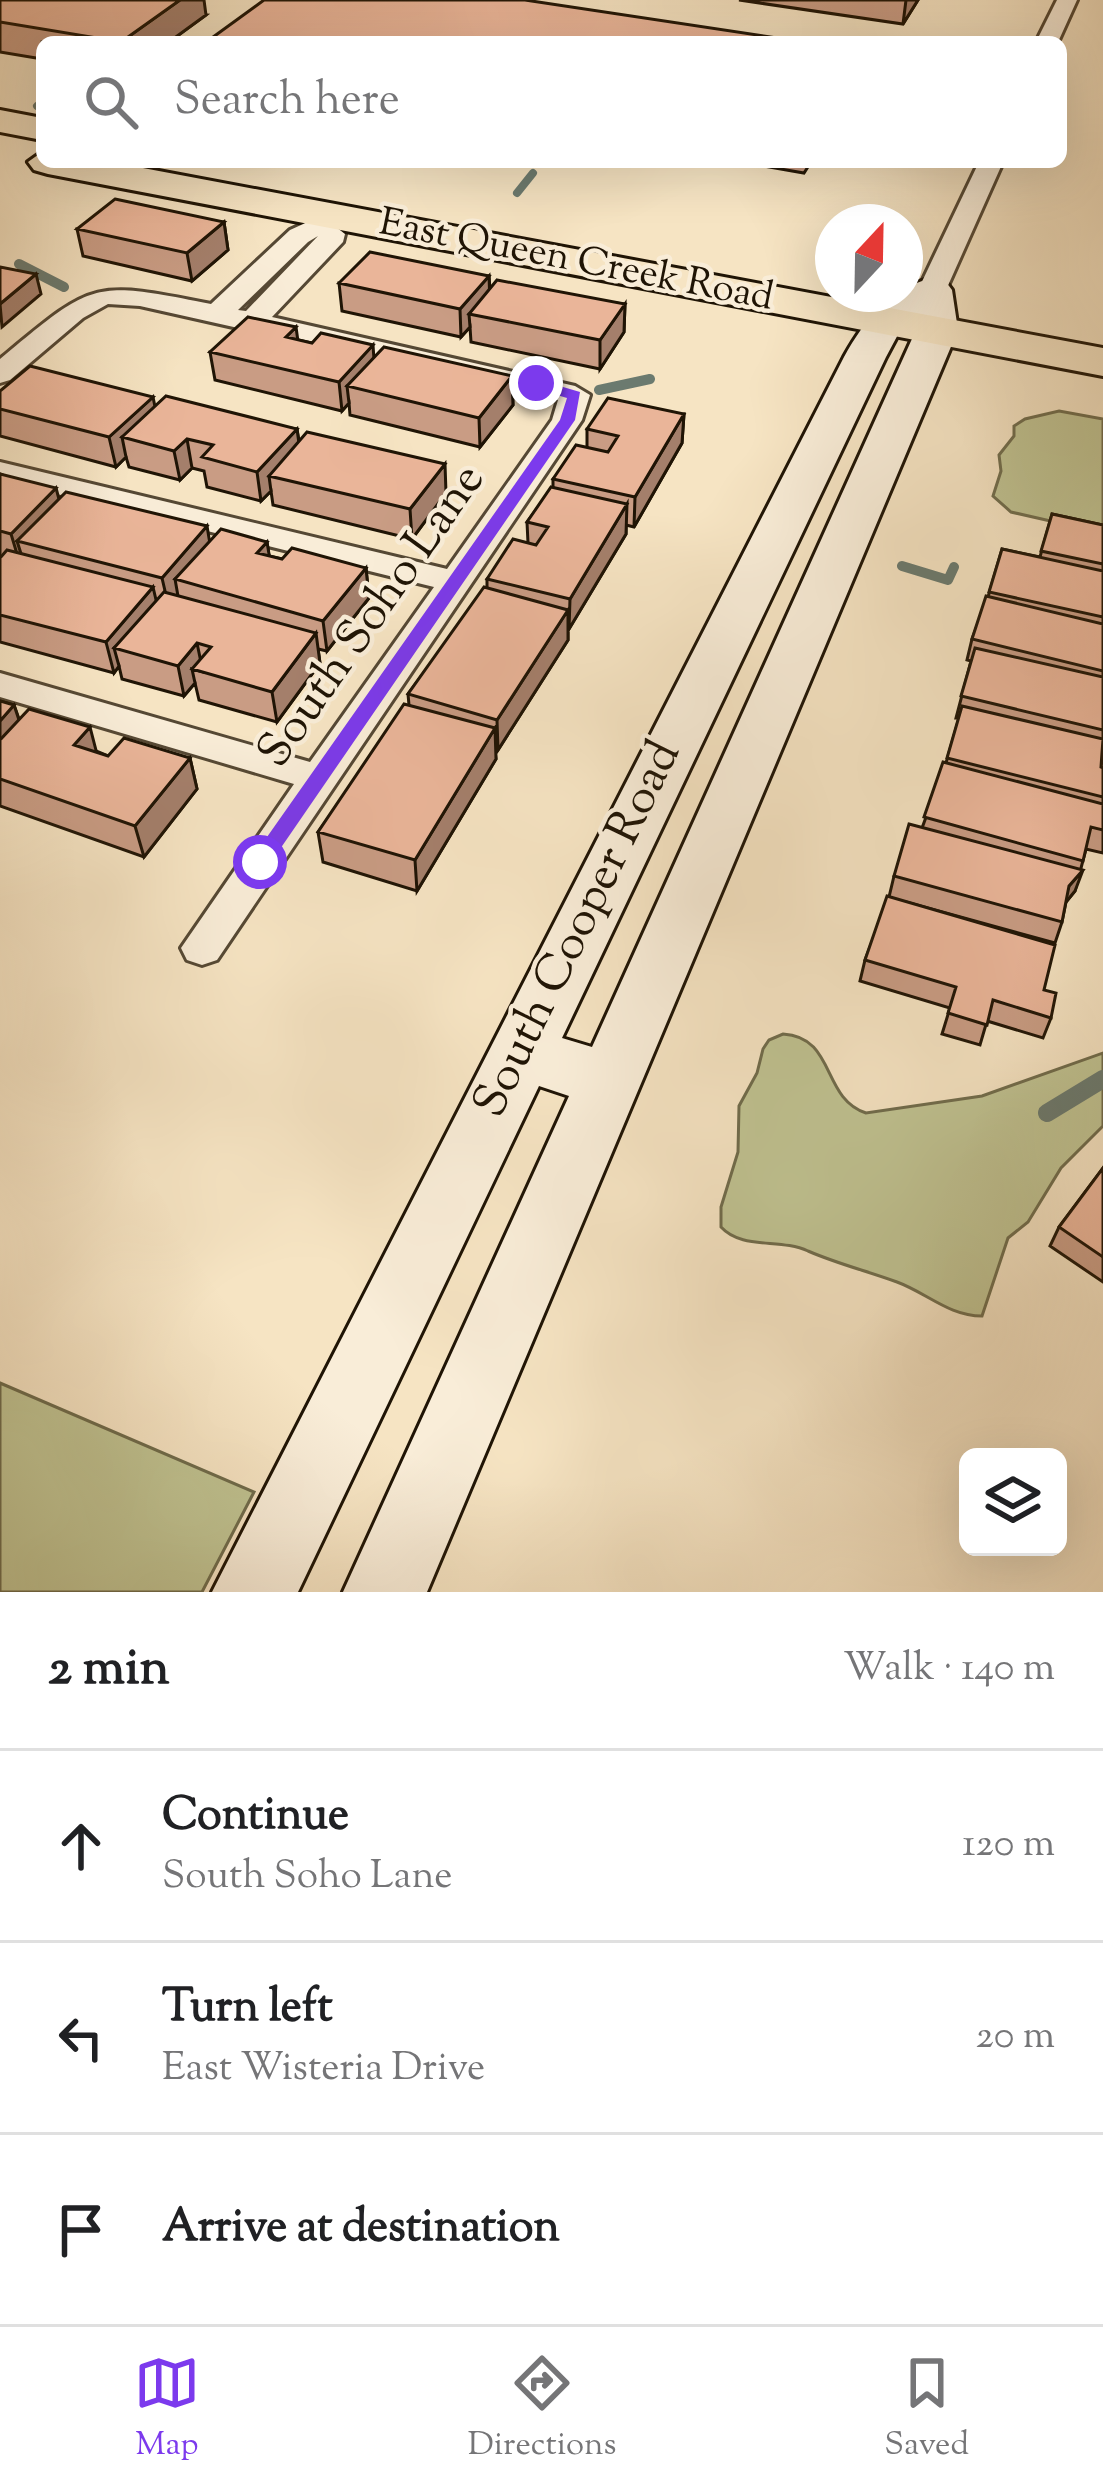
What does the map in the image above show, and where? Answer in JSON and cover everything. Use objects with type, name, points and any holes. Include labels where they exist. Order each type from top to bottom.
[{"type":"main road","points":[[0,121],[36,128]]},
{"type":"main road","name":"East Queen Creek Road","points":[[0,153],[36,159]]},
{"type":"main road","name":"East Queen Creek Road","points":[[81,168],[336,217],[815,291]]},
{"type":"main road","name":"East Queen Creek Road","points":[[257,168],[815,269]]},
{"type":"main road","name":"East Queen Creek Road","points":[[923,307],[1103,321]]},
{"type":"main road","name":"East Queen Creek Road","points":[[923,308],[1103,362]]},
{"type":"main road","name":"South Cooper Road","points":[[254,1592],[518,1052],[912,312]]},
{"type":"main road","name":"South Cooper Road","points":[[385,1592],[611,1081],[913,312]]},
{"type":"main road","points":[[518,1052],[611,1081]]},
{"type":"street","points":[[1050,36],[1066,0]]},
{"type":"street","name":"South Cooper Road","points":[[923,291],[988,168]]},
{"type":"street","points":[[217,314],[299,236],[336,217]]},
{"type":"street","points":[[0,374],[73,312],[103,296],[140,298],[252,321],[330,242],[336,217]]},
{"type":"street","points":[[260,273],[294,279]]},
{"type":"street","name":"South Soho Lane","points":[[202,948],[568,420],[575,395],[252,321]]},
{"type":"street","points":[[0,471],[457,582]]},
{"type":"street","points":[[0,685],[320,778]]},
{"type":"green space","points":[[1059,411],[1103,419],[1103,533],[1011,512],[993,496],[1001,471],[999,455],[1014,436],[1014,426]]},
{"type":"green space","points":[[783,1034],[812,1046],[842,1095],[866,1113],[982,1096],[1103,1053],[1103,1126],[1061,1168],[1028,1222],[1008,1238],[982,1316],[959,1312],[897,1282],[797,1247],[740,1239],[721,1227],[721,1207],[738,1152],[739,1106],[757,1073],[763,1049]]},
{"type":"green space","points":[[0,1383],[254,1492],[202,1592],[0,1592]]},
{"type":"building","points":[[0,0],[180,0],[129,36],[85,36],[0,22]]},
{"type":"building","points":[[264,0],[525,0],[764,36],[214,36]]},
{"type":"building","points":[[115,199],[224,222],[187,253],[77,229]]},
{"type":"building","points":[[370,252],[489,276],[460,309],[339,283]]},
{"type":"building","points":[[0,267],[36,274],[0,304]]},
{"type":"building","points":[[497,280],[625,304],[600,340],[469,314]]},
{"type":"building","points":[[248,317],[296,327],[286,337],[312,343],[321,333],[373,345],[339,382],[210,352]]},
{"type":"building","points":[[384,347],[512,376],[479,418],[347,386]]},
{"type":"building","points":[[30,366],[153,397],[109,437],[0,409],[0,391]]},
{"type":"building","points":[[166,396],[297,429],[257,472],[202,457],[213,445],[187,439],[174,451],[122,437]]},
{"type":"building","points":[[608,398],[684,414],[635,497],[553,479],[576,445],[608,452],[618,436],[587,429]]},
{"type":"building","points":[[307,432],[445,464],[410,509],[269,476]]},
{"type":"building","points":[[0,474],[56,488],[11,534],[0,531]]},
{"type":"building","points":[[551,487],[627,504],[570,599],[487,579],[513,539],[536,545],[548,527],[527,522]]},
{"type":"building","points":[[66,492],[207,526],[162,578],[17,541]]},
{"type":"building","points":[[1052,514],[1103,525],[1103,564],[1041,551]]},
{"type":"building","points":[[221,529],[267,542],[257,553],[282,559],[292,548],[366,568],[323,621],[175,579]]},
{"type":"building","points":[[1002,549],[1103,571],[1103,617],[989,592]]},
{"type":"building","points":[[7,550],[153,587],[106,642],[0,615],[0,558]]},
{"type":"building","points":[[484,587],[568,610],[497,720],[408,694]]},
{"type":"building","points":[[164,592],[316,633],[272,692],[192,669],[211,647],[197,643],[178,666],[114,648]]},
{"type":"building","points":[[986,596],[1103,624],[1103,671],[972,639]]},
{"type":"building","points":[[975,648],[1103,677],[1103,730],[961,696]]},
{"type":"building","points":[[0,701],[14,705],[0,721]]},
{"type":"building","points":[[404,704],[495,728],[415,860],[318,832]]},
{"type":"building","points":[[962,706],[1103,739],[1103,797],[947,758]]},
{"type":"building","points":[[29,709],[90,727],[74,745],[108,756],[124,738],[190,758],[135,826],[0,779],[0,740]]},
{"type":"building","points":[[943,762],[1103,804],[1103,830],[1091,827],[1083,861],[924,817]]},
{"type":"building","points":[[909,824],[1083,870],[1069,886],[1062,922],[894,876]]},
{"type":"building","points":[[887,896],[1055,945],[1044,990],[1056,993],[1051,1018],[993,1000],[987,1025],[948,1013],[956,987],[865,960]]},
{"type":"building","points":[[1103,1168],[1103,1257],[1059,1227]]},
{"type":"waterway","points":[[517,193],[533,173]]},
{"type":"waterway","points":[[19,264],[64,287]]},
{"type":"waterway","points":[[599,390],[650,379]]},
{"type":"waterway","points":[[902,566],[948,580],[954,567]]},
{"type":"waterway","points":[[1047,1113],[1103,1079]]},
{"type":"route","points":[[260,862],[568,420],[575,395],[536,383]]}]
